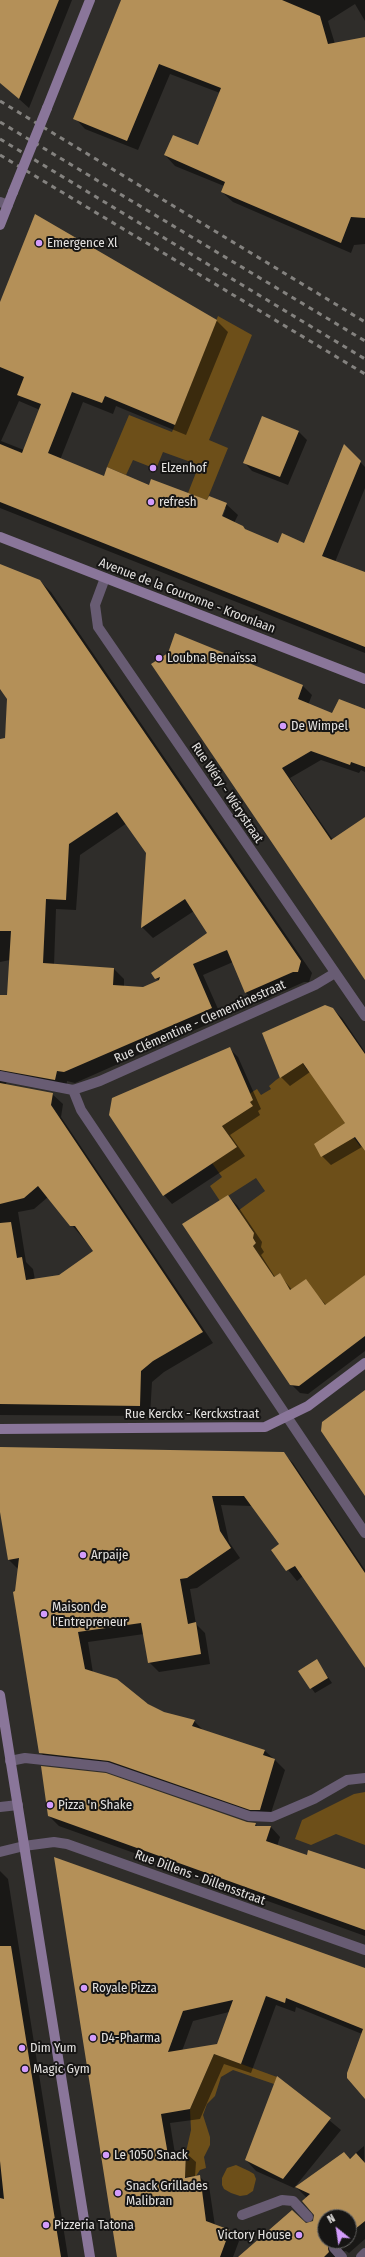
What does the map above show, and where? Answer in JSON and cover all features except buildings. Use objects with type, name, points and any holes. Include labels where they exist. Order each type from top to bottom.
[{"type":"main road","points":[[0,225],[6,203],[47,108],[90,0]]},
{"type":"main road","name":"Avenue de la Couronne - Kroonlaan","points":[[0,537],[365,679]]},
{"type":"main road","name":"Rue Kerckx - Kerckxstraat","points":[[0,1429],[265,1427],[308,1406],[365,1363]]},
{"type":"main road","points":[[0,1695],[90,2257]]},
{"type":"street","name":"Rue Wéry - Wérystraat","points":[[105,578],[95,605],[98,627],[365,1016]]},
{"type":"street","name":"Rue Clémentine - Clementinestraat","points":[[73,1090],[100,1081],[301,992],[335,973]]},
{"type":"street","points":[[0,1076],[73,1090],[81,1110],[365,1533]]},
{"type":"street","points":[[10,1761],[25,1758],[107,1767],[249,1816],[272,1817],[314,1799],[346,1780],[365,1778]]},
{"type":"street","points":[[0,1807],[18,1805]]},
{"type":"street","name":"Rue Dillens - Dillensstraat","points":[[0,1852],[24,1846],[54,1842],[67,1844],[365,1950]]},
{"type":"street","points":[[242,2215],[282,2200],[293,2201],[308,2217]]},
{"type":"street","points":[[335,2249],[342,2257]]},
{"type":"street","points":[[361,2257],[365,2253]]},
{"type":"shaded area","points":[[218,316],[252,335],[209,440],[228,448],[207,500],[188,493],[199,465],[163,452],[156,469],[133,460],[126,475],[107,467],[129,415],[172,432]]},
{"type":"shaded area","points":[[302,1062],[307,1070],[315,1065],[346,1122],[342,1126],[351,1139],[354,1138],[360,1146],[365,1143],[365,1275],[328,1316],[306,1280],[284,1294],[280,1273],[264,1284],[263,1261],[253,1246],[256,1243],[251,1235],[254,1233],[249,1225],[244,1228],[235,1213],[265,1191],[256,1178],[220,1201],[210,1186],[222,1177],[212,1163],[236,1147],[215,1115],[257,1089],[261,1095],[271,1089],[269,1086]]},
{"type":"shaded area","points":[[365,1792],[365,1845],[336,1834],[311,1845],[295,1839],[302,1820],[354,1794]]},
{"type":"shaded area","points":[[214,2054],[277,2077],[274,2084],[233,2070],[221,2077],[215,2096],[207,2104],[203,2115],[210,2137],[210,2145],[204,2157],[206,2168],[200,2170],[196,2176],[185,2177],[186,2152],[191,2130],[190,2109]]},
{"type":"shaded area","points":[[236,2165],[254,2174],[256,2179],[253,2191],[247,2195],[240,2196],[231,2193],[224,2189],[222,2185],[222,2178],[227,2168]]},
{"type":"railway","points":[[0,101],[365,322]]},
{"type":"railway","points":[[0,122],[365,341]]},
{"type":"railway","points":[[0,139],[365,359]]},
{"type":"railway","points":[[0,155],[365,374]]},
{"type":"place","name":"Emergence Xl","points":[[39,243]]},
{"type":"place","name":"Elzenhof","points":[[153,468]]},
{"type":"place","name":"refresh","points":[[151,502]]},
{"type":"place","name":"Loubna Benaïssa","points":[[159,658]]},
{"type":"place","name":"De Wimpel","points":[[283,726]]},
{"type":"place","name":"Arpaije","points":[[83,1555]]},
{"type":"place","name":"Maison de l'Entrepreneur","points":[[44,1614]]},
{"type":"place","name":"Pizza 'n Shake","points":[[50,1805]]},
{"type":"place","name":"Royale Pizza","points":[[84,1988]]},
{"type":"place","name":"D4-Pharma","points":[[93,2038]]},
{"type":"place","name":"Dim Yum","points":[[22,2048]]},
{"type":"place","name":"Magic Gym","points":[[25,2069]]},
{"type":"place","name":"Le 1050 Snack","points":[[106,2155]]},
{"type":"place","name":"Snack Grillades Malibran","points":[[118,2193]]},
{"type":"place","name":"Pizzeria Tatona","points":[[46,2225]]},
{"type":"place","name":"Victory House","points":[[299,2235]]}]
